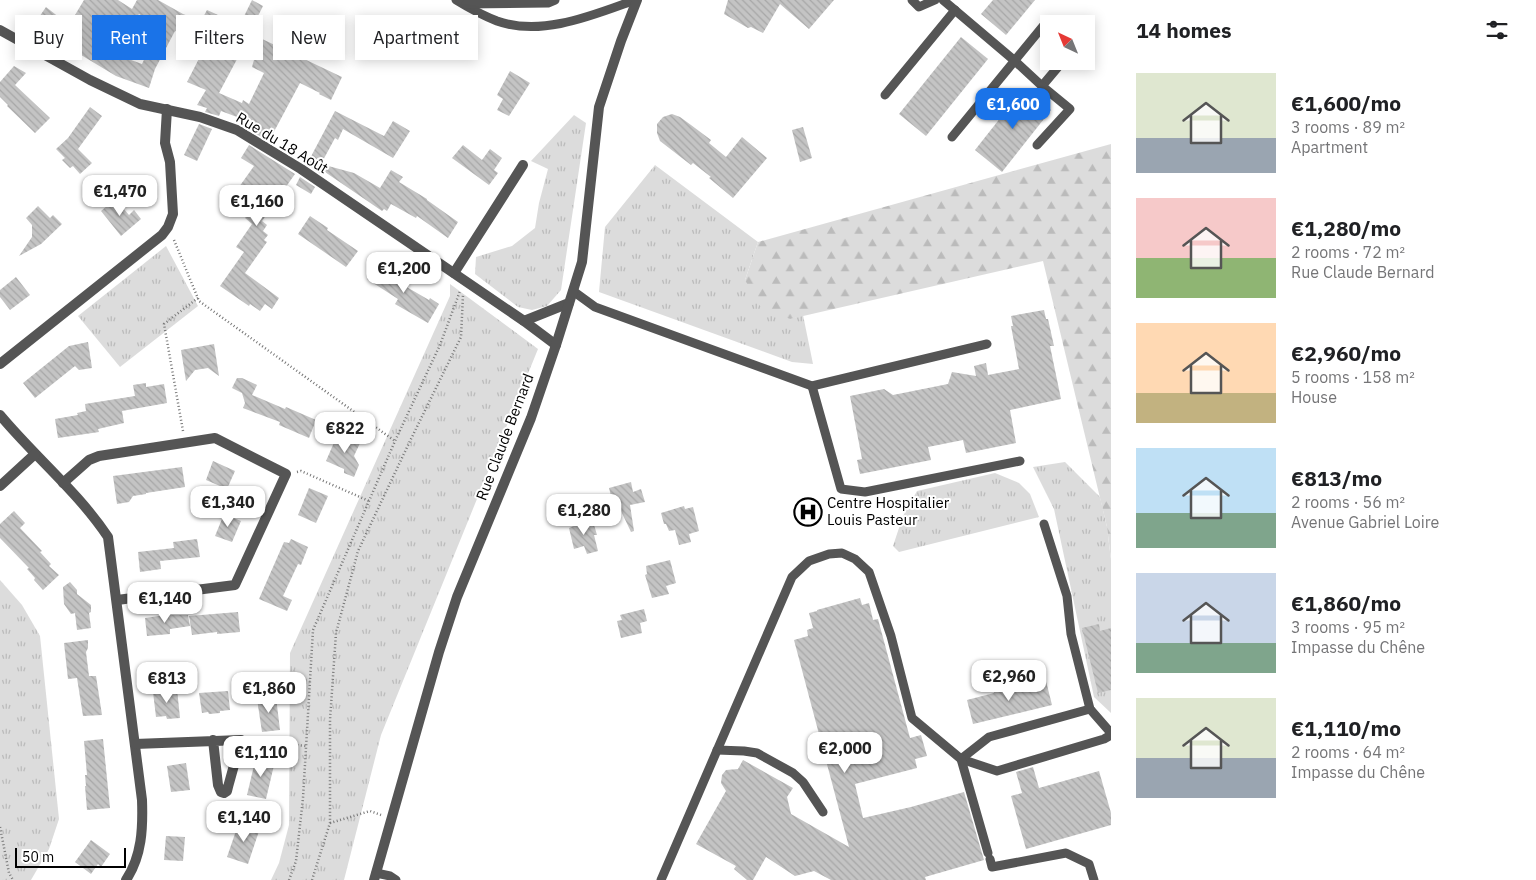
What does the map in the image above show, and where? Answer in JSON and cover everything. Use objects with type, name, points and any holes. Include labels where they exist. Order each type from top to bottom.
[{"type":"street","name":"Rue Claude Bernard","points":[[375,877],[439,652],[457,597],[531,418],[582,262],[599,106],[636,0]]},
{"type":"street","name":"Rue du 18 Août","points":[[0,30],[90,80],[140,104],[200,117],[237,130],[301,169],[524,321],[556,346]]},
{"type":"street","points":[[0,364],[162,235],[168,227],[173,214],[170,162],[165,143],[167,109]]},
{"type":"street","points":[[454,273],[523,165]]},
{"type":"street","points":[[524,321],[541,316],[569,303]]},
{"type":"street","points":[[0,415],[92,514],[108,537],[142,800],[143,821],[140,848],[126,880]]},
{"type":"street","points":[[63,483],[89,460],[99,456],[215,438],[286,474],[235,585],[117,600]]},
{"type":"street","points":[[0,486],[35,454]]},
{"type":"street","points":[[135,744],[213,740],[241,740],[227,791],[224,793],[221,792],[218,785],[213,740]]},
{"type":"lane","points":[[460,2],[548,2],[555,0]]},
{"type":"lane","points":[[460,2],[498,21],[519,26],[539,26],[591,16],[636,0]]},
{"type":"lane","points":[[912,0],[919,7],[935,0]]},
{"type":"lane","points":[[944,0],[1070,109],[1037,145]]},
{"type":"lane","points":[[885,95],[955,10]]},
{"type":"lane","points":[[952,137],[1040,30]]},
{"type":"lane","points":[[1042,86],[1055,70]]},
{"type":"lane","points":[[573,291],[595,307],[812,386],[987,344]]},
{"type":"lane","points":[[812,386],[841,489],[865,492],[1020,461]]},
{"type":"lane","points":[[661,880],[792,577],[810,561],[829,554],[842,553],[855,559],[869,572],[891,636],[912,718],[961,760],[997,771],[1109,736],[1090,709],[1070,634],[1067,596],[1044,524]]},
{"type":"lane","points":[[961,760],[989,737],[1090,709]]},
{"type":"lane","points":[[717,750],[757,753],[793,773],[803,782],[822,812]]},
{"type":"lane","points":[[961,760],[992,867],[1066,853],[1089,864],[1094,880]]},
{"type":"lane","points":[[375,877],[390,876],[396,880]]},
{"type":"path","points":[[168,227],[199,301],[395,441]]},
{"type":"path","points":[[288,880],[296,861],[303,798],[313,630],[395,441],[440,345],[464,281]]},
{"type":"path","points":[[312,880],[330,823],[330,720],[336,633],[358,551],[461,337],[464,281]]},
{"type":"path","points":[[185,443],[164,324],[198,298]]},
{"type":"path","points":[[286,474],[302,471],[369,501]]},
{"type":"path","points":[[241,740],[306,746]]},
{"type":"path","points":[[330,823],[370,811],[392,819]]},
{"type":"path","points":[[0,827],[9,873],[13,880]]},
{"type":"green space","points":[[574,115],[586,123],[561,290],[547,306],[532,310],[518,307],[475,274],[476,257],[512,246],[535,228],[548,169],[531,161]]},
{"type":"green space","points":[[1111,144],[1111,560],[1107,527],[1043,261],[790,319],[760,306],[745,280],[758,242]]},
{"type":"green space","points":[[655,165],[758,242],[745,280],[790,319],[803,315],[813,364],[792,362],[599,292],[605,227]]},
{"type":"green space","points":[[166,246],[198,306],[120,367],[78,316]]},
{"type":"green space","points":[[450,284],[538,349],[381,735],[344,880],[271,880],[279,863],[289,825],[290,653],[450,296]]},
{"type":"green space","points":[[1065,462],[1100,497],[1107,527],[1111,560],[1111,713],[1094,697],[1054,509],[1033,467]]},
{"type":"green space","points":[[995,473],[1019,483],[1030,494],[1039,517],[899,552],[893,546],[903,516],[917,491]]},
{"type":"green space","points":[[0,580],[22,605],[40,636],[59,819],[49,849],[31,880],[0,880]]},
{"type":"building","points":[[84,0],[118,0],[132,9],[137,0],[158,0],[186,15],[176,15],[176,31],[166,48],[166,15],[92,15],[92,60],[131,60],[142,64],[144,60],[160,60],[149,88],[116,76],[82,56],[82,15],[75,15]]},
{"type":"building","points":[[252,0],[263,6],[258,15],[245,15]]},
{"type":"building","points":[[728,0],[834,0],[809,29],[780,4],[763,33],[751,27],[748,28],[724,14]]},
{"type":"building","points":[[993,0],[1035,0],[1006,35],[981,14]]},
{"type":"building","points":[[46,7],[56,15],[41,15]]},
{"type":"building","points":[[207,10],[218,15],[204,15]]},
{"type":"building","points":[[961,37],[988,59],[926,136],[899,114]]},
{"type":"building","points":[[263,39],[273,44],[273,60],[306,60],[342,77],[331,100],[300,83],[269,141],[256,134],[259,130],[237,117],[221,111],[219,116],[205,112],[207,108],[197,105],[206,90],[187,82],[198,60],[237,60],[219,93],[242,103],[243,100],[249,104],[264,73],[252,67],[254,60],[263,60]]},
{"type":"building","points":[[14,66],[26,73],[15,85],[50,118],[35,133],[0,97],[0,82]]},
{"type":"building","points":[[510,71],[530,83],[509,116],[497,110],[503,99],[497,95]]},
{"type":"building","points":[[1024,88],[1051,110],[1002,172],[975,150]]},
{"type":"building","points":[[90,107],[102,116],[78,149],[92,163],[80,174],[73,166],[70,168],[62,160],[65,158],[56,149],[68,138]]},
{"type":"building","points":[[335,111],[384,136],[393,121],[410,131],[393,158],[343,129],[338,140],[335,138],[321,164],[354,173],[380,188],[391,170],[403,177],[399,182],[427,199],[458,222],[448,238],[417,216],[416,218],[391,204],[387,211],[384,209],[382,211],[325,172],[322,175],[307,164]]},
{"type":"building","points":[[672,114],[680,117],[711,140],[709,143],[726,157],[742,137],[767,158],[733,198],[709,178],[711,177],[693,163],[691,165],[660,141],[657,133],[657,124],[663,117]]},
{"type":"building","points":[[199,124],[212,129],[197,161],[184,155]]},
{"type":"building","points":[[803,127],[812,158],[800,162],[792,130]]},
{"type":"building","points":[[249,145],[295,174],[262,221],[267,225],[263,231],[268,235],[264,240],[267,242],[245,273],[279,298],[272,309],[265,304],[260,311],[250,304],[249,306],[220,286],[244,252],[236,247],[252,224],[245,218],[257,201],[239,187],[254,166],[241,158]]},
{"type":"building","points":[[463,145],[482,160],[490,149],[502,158],[494,170],[498,173],[489,185],[452,158]]},
{"type":"building","points":[[300,177],[315,187],[311,194],[296,185]]},
{"type":"building","points":[[115,199],[129,215],[134,210],[141,219],[121,236],[101,211]]},
{"type":"building","points":[[38,206],[50,218],[53,215],[62,224],[41,244],[19,256],[32,237],[32,225],[26,218]]},
{"type":"building","points":[[310,216],[358,251],[346,267],[298,234]]},
{"type":"building","points":[[376,264],[400,279],[398,282],[439,304],[428,323],[395,304],[398,299],[367,279]]},
{"type":"building","points":[[16,277],[30,295],[10,310],[0,297],[0,290]]},
{"type":"building","points":[[1044,310],[1054,346],[1050,346],[1061,399],[1010,410],[1016,443],[966,453],[963,440],[928,447],[931,460],[860,474],[857,460],[862,459],[850,396],[884,389],[893,395],[948,384],[952,372],[976,376],[974,366],[986,363],[988,375],[1019,369],[1011,316]]},
{"type":"building","points":[[88,342],[92,368],[79,370],[75,366],[35,398],[23,383],[69,346]]},
{"type":"building","points":[[214,344],[219,376],[208,368],[195,370],[186,381],[181,350]]},
{"type":"building","points":[[237,378],[242,378],[257,385],[252,395],[316,420],[309,438],[279,425],[280,422],[243,408],[245,403],[242,393],[232,388]]},
{"type":"building","points":[[146,383],[146,387],[164,384],[167,403],[122,411],[124,423],[98,429],[99,432],[58,438],[55,419],[78,415],[77,413],[86,411],[85,404],[135,396],[133,385]]},
{"type":"building","points":[[339,431],[361,441],[354,456],[359,465],[354,477],[344,473],[344,469],[326,461]]},
{"type":"building","points":[[213,461],[235,471],[227,489],[206,480]]},
{"type":"building","points":[[182,467],[185,487],[133,496],[129,502],[117,504],[113,476]]},
{"type":"building","points":[[631,482],[633,492],[641,489],[645,502],[630,505],[634,531],[631,532],[621,511],[613,512],[609,488]]},
{"type":"building","points":[[309,488],[328,496],[316,523],[298,515]]},
{"type":"building","points":[[684,506],[685,509],[693,507],[699,531],[689,534],[691,542],[679,545],[675,530],[669,531],[666,524],[664,524],[661,513]]},
{"type":"building","points":[[14,511],[25,523],[20,528],[42,551],[40,552],[51,564],[49,566],[59,575],[43,590],[27,569],[29,568],[0,538],[0,524]]},
{"type":"building","points":[[224,514],[241,521],[232,542],[215,536]]},
{"type":"building","points":[[592,518],[597,535],[594,535],[598,551],[587,554],[584,546],[574,549],[569,528],[576,525],[576,523]]},
{"type":"building","points":[[197,539],[200,557],[160,561],[161,569],[140,572],[138,552],[174,548],[173,542]]},
{"type":"building","points":[[291,539],[308,547],[301,565],[298,564],[283,596],[292,600],[287,611],[259,599],[284,542],[289,543]]},
{"type":"building","points":[[670,560],[676,583],[666,586],[669,594],[652,598],[645,575],[647,574],[646,566]]},
{"type":"building","points":[[70,582],[77,590],[77,594],[91,605],[91,612],[89,613],[91,628],[77,630],[75,613],[71,614],[64,604],[63,587]]},
{"type":"building","points":[[860,598],[862,605],[869,603],[873,620],[878,619],[910,738],[921,735],[927,756],[915,759],[917,768],[855,784],[863,818],[964,792],[984,860],[925,877],[926,880],[831,880],[814,871],[795,876],[766,857],[753,880],[747,880],[734,869],[736,866],[696,844],[726,791],[721,783],[722,775],[726,770],[738,769],[743,760],[793,788],[787,797],[791,814],[849,847],[794,640],[808,636],[807,630],[813,628],[809,613]]},
{"type":"building","points":[[644,609],[647,621],[640,623],[642,633],[621,638],[617,621],[622,620],[620,615]]},
{"type":"building","points":[[238,612],[240,632],[192,635],[189,616]]},
{"type":"building","points":[[166,615],[188,615],[190,626],[170,629],[170,634],[147,636],[145,618]]},
{"type":"building","points":[[1099,624],[1100,631],[1111,628],[1111,690],[1098,693],[1082,628]]},
{"type":"building","points":[[88,640],[86,652],[89,676],[96,676],[102,715],[83,716],[77,678],[68,679],[64,643]]},
{"type":"building","points":[[1046,681],[1052,705],[973,724],[967,700],[994,693],[993,687],[1011,682],[1013,689]]},
{"type":"building","points":[[177,689],[180,718],[167,719],[166,716],[156,717],[153,692]]},
{"type":"building","points":[[228,691],[230,710],[220,711],[220,713],[202,713],[199,693]]},
{"type":"building","points":[[276,697],[280,730],[262,732],[257,699]]},
{"type":"building","points":[[103,739],[110,808],[87,810],[85,775],[87,775],[84,741]]},
{"type":"building","points":[[256,757],[275,761],[266,799],[247,795]]},
{"type":"building","points":[[186,763],[190,790],[171,792],[167,766]]},
{"type":"building","points":[[1033,767],[1039,788],[1099,771],[1111,813],[1111,825],[1026,849],[1011,796],[1022,793],[1016,772]]},
{"type":"building","points":[[239,822],[260,828],[248,864],[227,857]]},
{"type":"building","points":[[166,836],[185,837],[183,861],[164,860]]},
{"type":"building","points":[[91,840],[110,854],[101,867],[98,864],[91,874],[75,862]]},
{"type":"place","name":"Centre Hospitalier Louis Pasteur","points":[[808,512]]}]
